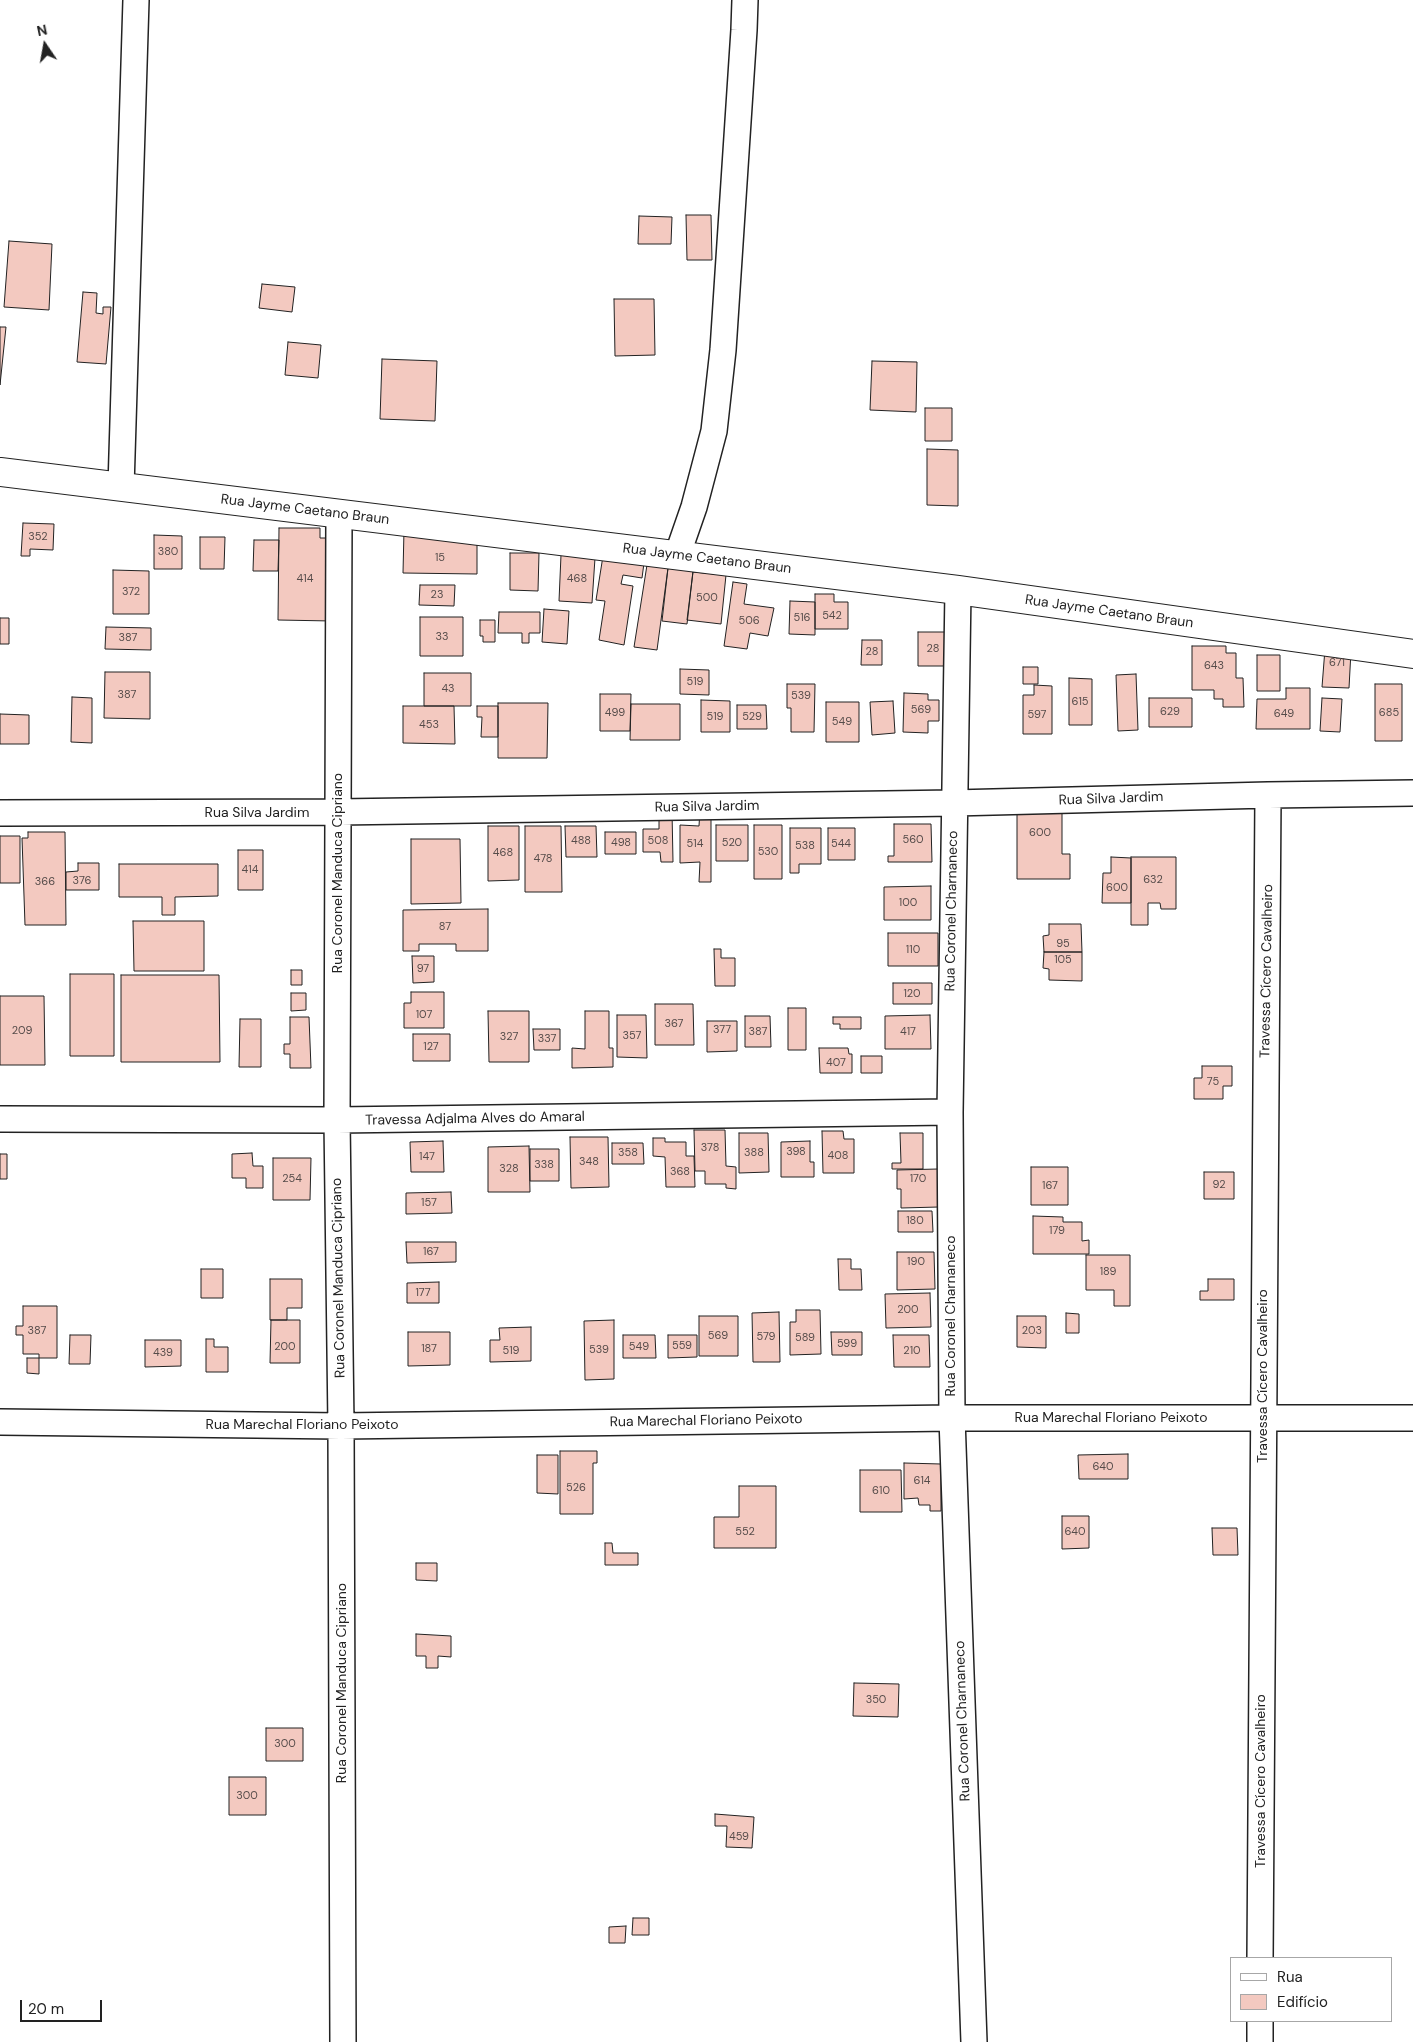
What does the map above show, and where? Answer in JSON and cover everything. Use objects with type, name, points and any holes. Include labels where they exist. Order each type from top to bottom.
[{"type":"street","points":[[121,487],[136,0]]},
{"type":"street","points":[[677,556],[694,507],[715,422],[724,341],[745,0]]},
{"type":"street","name":"Rua Jayme Caetano Braun","points":[[0,472],[958,590],[1413,654]]},
{"type":"street","name":"Rua Coronel Manduca Cipriano","points":[[339,514],[337,1120],[341,1426],[343,2042]]},
{"type":"street","name":"Rua Coronel Charnaneco","points":[[958,590],[950,1112],[952,1418],[974,2042]]},
{"type":"street","name":"Rua Silva Jardim","points":[[0,813],[338,812],[954,803],[1268,794],[1413,793]]},
{"type":"street","name":"Travessa Cícero Cavalheiro","points":[[1260,1957],[1268,794]]},
{"type":"street","name":"Travessa Adjalma Alves do Amaral","points":[[0,1119],[337,1120],[950,1112]]},
{"type":"street","name":"Rua Marechal Floriano Peixoto","points":[[0,1422],[341,1426],[952,1418],[1413,1418]]},
{"type":"street","points":[[1260,2022],[1260,2042]]},
{"type":"building","points":[[686,215],[711,215],[712,260],[687,260]]},
{"type":"building","points":[[639,216],[672,217],[671,244],[638,244]]},
{"type":"building","points":[[9,241],[52,244],[49,310],[4,307]]},
{"type":"building","points":[[262,284],[295,287],[292,312],[259,308]]},
{"type":"building","points":[[83,292],[97,293],[96,313],[103,314],[103,307],[111,307],[106,364],[77,362]]},
{"type":"building","points":[[614,299],[654,299],[655,355],[615,356]]},
{"type":"building","points":[[0,327],[6,327],[0,385]]},
{"type":"building","points":[[288,342],[321,345],[318,378],[285,375]]},
{"type":"building","points":[[382,359],[437,361],[435,421],[380,419]]},
{"type":"building","points":[[872,361],[917,362],[916,412],[870,410]]},
{"type":"building","points":[[925,408],[952,408],[952,441],[925,441]]},
{"type":"building","points":[[927,449],[958,450],[958,506],[927,505]]},
{"type":"building","points":[[23,523],[54,524],[53,550],[30,549],[30,556],[21,556]]},
{"type":"building","points":[[279,528],[320,528],[320,538],[333,538],[332,621],[278,620]]},
{"type":"building","points":[[404,530],[477,537],[477,574],[403,573]]},
{"type":"building","points":[[154,535],[182,536],[182,569],[154,569]]},
{"type":"building","points":[[200,537],[225,537],[224,569],[200,569]]},
{"type":"building","points":[[254,540],[279,540],[278,571],[253,571]]},
{"type":"building","points":[[510,553],[539,553],[538,591],[510,590]]},
{"type":"building","points":[[561,555],[595,558],[592,603],[559,601]]},
{"type":"building","points":[[603,556],[644,563],[642,578],[623,575],[621,584],[633,586],[624,645],[599,640],[605,601],[596,600]]},
{"type":"building","points":[[647,565],[668,568],[657,650],[634,647]]},
{"type":"building","points":[[668,568],[693,571],[687,624],[662,621]]},
{"type":"building","points":[[113,570],[149,571],[149,614],[113,614]]},
{"type":"building","points":[[693,572],[726,575],[721,624],[687,620]]},
{"type":"building","points":[[733,582],[747,584],[744,604],[774,608],[768,636],[750,633],[747,649],[724,646]]},
{"type":"building","points":[[420,585],[455,585],[454,606],[419,605]]},
{"type":"building","points":[[815,594],[834,594],[834,602],[848,602],[848,629],[815,629]]},
{"type":"building","points":[[790,601],[815,602],[815,635],[789,634]]},
{"type":"building","points":[[544,609],[569,611],[567,644],[542,642]]},
{"type":"building","points":[[499,612],[540,612],[540,633],[529,633],[529,643],[522,643],[522,633],[498,633]]},
{"type":"building","points":[[420,617],[463,617],[463,656],[420,656]]},
{"type":"building","points":[[0,618],[9,618],[9,644],[0,644]]},
{"type":"building","points":[[480,620],[495,620],[495,642],[483,642],[483,636],[480,636]]},
{"type":"building","points":[[106,627],[151,628],[151,650],[105,649]]},
{"type":"building","points":[[918,632],[947,632],[947,666],[918,666]]},
{"type":"building","points":[[862,640],[882,640],[882,665],[861,665]]},
{"type":"building","points":[[1192,646],[1226,646],[1226,653],[1236,653],[1236,678],[1243,678],[1244,707],[1223,707],[1223,699],[1214,699],[1214,690],[1192,690]]},
{"type":"building","points":[[1325,649],[1351,651],[1349,688],[1322,687]]},
{"type":"building","points":[[1257,655],[1280,655],[1280,691],[1257,691]]},
{"type":"building","points":[[1023,667],[1038,667],[1038,684],[1023,684]]},
{"type":"building","points":[[680,669],[709,670],[709,695],[680,694]]},
{"type":"building","points":[[105,672],[150,672],[150,719],[104,718]]},
{"type":"building","points":[[424,673],[471,673],[471,706],[424,706]]},
{"type":"building","points":[[1136,674],[1138,730],[1118,731],[1116,675]]},
{"type":"building","points":[[1069,678],[1092,679],[1092,725],[1069,725]]},
{"type":"building","points":[[787,684],[815,684],[814,732],[791,732],[791,708],[787,708]]},
{"type":"building","points":[[1375,684],[1402,684],[1402,741],[1375,741]]},
{"type":"building","points":[[1034,685],[1052,686],[1052,734],[1023,734],[1023,695],[1034,695]]},
{"type":"building","points":[[1286,688],[1310,688],[1310,729],[1256,729],[1257,699],[1286,699]]},
{"type":"building","points":[[904,693],[928,694],[928,700],[939,700],[939,721],[928,721],[928,733],[903,732]]},
{"type":"building","points":[[600,694],[631,694],[630,731],[600,731]]},
{"type":"building","points":[[72,697],[92,698],[92,743],[71,742]]},
{"type":"building","points":[[1149,698],[1192,698],[1192,727],[1149,727]]},
{"type":"building","points":[[1322,698],[1342,699],[1340,732],[1320,731]]},
{"type":"building","points":[[701,700],[730,701],[730,732],[701,732]]},
{"type":"building","points":[[893,701],[895,733],[872,735],[870,702]]},
{"type":"building","points":[[826,702],[859,702],[859,742],[826,742]]},
{"type":"building","points":[[498,703],[548,703],[547,758],[498,758]]},
{"type":"building","points":[[631,704],[680,704],[680,740],[630,740]]},
{"type":"building","points":[[737,705],[766,705],[767,729],[737,729]]},
{"type":"building","points":[[403,706],[454,706],[455,744],[403,743]]},
{"type":"building","points":[[477,706],[498,706],[498,737],[481,737],[482,717],[477,717]]},
{"type":"building","points":[[0,714],[29,715],[29,744],[0,744]]},
{"type":"building","points":[[700,809],[711,809],[711,882],[699,882],[700,862],[680,863],[680,825],[699,826]]},
{"type":"building","points":[[659,810],[672,811],[673,862],[661,862],[660,852],[643,852],[643,829],[659,829]]},
{"type":"building","points":[[1017,811],[1062,812],[1062,854],[1070,854],[1070,879],[1017,879]]},
{"type":"building","points":[[894,824],[931,824],[932,862],[888,862],[888,856],[894,856]]},
{"type":"building","points":[[716,825],[748,825],[748,861],[716,861]]},
{"type":"building","points":[[754,825],[782,825],[782,879],[754,879]]},
{"type":"building","points":[[488,826],[519,826],[519,880],[488,881]]},
{"type":"building","points":[[525,826],[561,826],[562,892],[525,892]]},
{"type":"building","points":[[565,826],[596,826],[597,857],[566,857]]},
{"type":"building","points":[[790,828],[821,828],[821,864],[799,864],[799,873],[790,873]]},
{"type":"building","points":[[828,828],[855,828],[855,860],[828,860]]},
{"type":"building","points":[[28,832],[65,832],[66,925],[25,925],[22,838],[28,838]]},
{"type":"building","points":[[605,832],[636,832],[636,854],[605,854]]},
{"type":"building","points":[[0,836],[20,836],[20,883],[0,883]]},
{"type":"building","points":[[411,839],[460,839],[461,903],[411,904]]},
{"type":"building","points":[[238,850],[263,850],[263,890],[238,890]]},
{"type":"building","points":[[1111,857],[1131,858],[1131,903],[1102,903],[1103,873],[1111,873]]},
{"type":"building","points":[[1131,857],[1176,857],[1176,909],[1161,909],[1160,903],[1148,903],[1148,925],[1131,925]]},
{"type":"building","points":[[78,863],[99,863],[99,890],[66,890],[66,872],[78,871]]},
{"type":"building","points":[[119,864],[218,864],[218,896],[175,897],[175,915],[162,915],[162,897],[119,897]]},
{"type":"building","points":[[931,886],[931,920],[884,920],[884,887]]},
{"type":"building","points":[[488,909],[488,951],[456,951],[456,944],[419,944],[419,951],[403,951],[403,910]]},
{"type":"building","points":[[133,921],[204,921],[204,971],[134,971]]},
{"type":"building","points":[[1049,924],[1081,924],[1082,952],[1044,952],[1043,936],[1049,935]]},
{"type":"building","points":[[888,933],[938,933],[938,966],[888,966]]},
{"type":"building","points":[[714,949],[721,949],[721,958],[735,958],[735,986],[715,986]]},
{"type":"building","points":[[1044,952],[1082,952],[1082,981],[1049,980],[1049,969],[1043,968]]},
{"type":"building","points":[[412,956],[434,956],[434,982],[413,983]]},
{"type":"building","points":[[291,970],[302,970],[302,985],[291,985]]},
{"type":"building","points":[[70,974],[114,974],[114,1056],[70,1056]]},
{"type":"building","points":[[121,975],[219,975],[220,1062],[121,1062]]},
{"type":"building","points":[[893,983],[932,983],[932,1004],[893,1004]]},
{"type":"building","points":[[411,992],[444,992],[444,1028],[404,1028],[404,1003],[411,1003]]},
{"type":"building","points":[[291,993],[306,993],[306,1010],[291,1011]]},
{"type":"building","points":[[0,996],[44,996],[45,1065],[0,1065]]},
{"type":"building","points":[[655,1004],[693,1004],[694,1045],[655,1045]]},
{"type":"building","points":[[788,1008],[806,1008],[806,1050],[788,1050]]},
{"type":"building","points":[[488,1011],[529,1011],[529,1062],[489,1062]]},
{"type":"building","points":[[585,1011],[609,1011],[609,1048],[613,1048],[613,1067],[572,1068],[572,1048],[585,1049]]},
{"type":"building","points":[[617,1015],[646,1015],[647,1058],[617,1057]]},
{"type":"building","points":[[930,1015],[931,1049],[885,1049],[885,1016]]},
{"type":"building","points":[[745,1016],[770,1016],[771,1047],[745,1047]]},
{"type":"building","points":[[290,1017],[309,1017],[311,1068],[290,1068],[290,1054],[284,1054],[284,1044],[290,1044]]},
{"type":"building","points":[[833,1017],[861,1017],[861,1029],[840,1029],[840,1024],[833,1024]]},
{"type":"building","points":[[240,1019],[261,1019],[261,1067],[239,1067]]},
{"type":"building","points":[[707,1021],[737,1021],[737,1051],[707,1052]]},
{"type":"building","points":[[533,1029],[560,1029],[560,1050],[534,1050]]},
{"type":"building","points":[[413,1034],[450,1034],[450,1061],[413,1061]]},
{"type":"building","points":[[819,1048],[848,1048],[849,1054],[852,1054],[852,1073],[820,1073]]},
{"type":"building","points":[[861,1056],[882,1056],[882,1073],[861,1073]]},
{"type":"building","points":[[1202,1066],[1232,1066],[1232,1086],[1223,1086],[1223,1099],[1194,1099],[1194,1078],[1202,1078]]},
{"type":"building","points":[[694,1130],[725,1130],[726,1166],[736,1167],[736,1189],[726,1188],[726,1184],[705,1184],[705,1171],[695,1171]]},
{"type":"building","points":[[822,1131],[843,1131],[844,1139],[854,1139],[854,1173],[823,1173]]},
{"type":"building","points":[[739,1133],[768,1133],[769,1172],[739,1173]]},
{"type":"building","points":[[900,1133],[923,1133],[923,1169],[892,1169],[892,1163],[901,1163]]},
{"type":"building","points":[[570,1137],[608,1137],[609,1187],[571,1188]]},
{"type":"building","points":[[653,1138],[665,1138],[665,1142],[686,1142],[686,1156],[694,1156],[695,1187],[666,1187],[665,1157],[653,1156]]},
{"type":"building","points":[[443,1141],[444,1172],[411,1172],[410,1142]]},
{"type":"building","points":[[810,1141],[810,1162],[814,1162],[814,1177],[781,1177],[781,1142]]},
{"type":"building","points":[[612,1143],[643,1143],[644,1164],[612,1164]]},
{"type":"building","points":[[529,1146],[530,1192],[488,1192],[488,1147]]},
{"type":"building","points":[[530,1149],[559,1149],[559,1181],[530,1181]]},
{"type":"building","points":[[252,1153],[253,1166],[263,1166],[263,1188],[246,1188],[246,1178],[232,1178],[232,1154]]},
{"type":"building","points":[[0,1154],[7,1154],[7,1179],[0,1179]]},
{"type":"building","points":[[273,1158],[311,1158],[310,1200],[273,1200]]},
{"type":"building","points":[[1031,1167],[1068,1167],[1068,1205],[1031,1205]]},
{"type":"building","points":[[938,1169],[939,1207],[901,1208],[901,1189],[897,1189],[897,1170]]},
{"type":"building","points":[[1204,1172],[1234,1172],[1234,1199],[1204,1199]]},
{"type":"building","points":[[451,1192],[452,1213],[406,1214],[406,1193]]},
{"type":"building","points":[[898,1211],[932,1211],[933,1232],[898,1232]]},
{"type":"building","points":[[1033,1216],[1063,1217],[1063,1222],[1082,1222],[1082,1241],[1089,1240],[1089,1254],[1033,1254]]},
{"type":"building","points":[[406,1242],[456,1242],[456,1262],[407,1263]]},
{"type":"building","points":[[897,1252],[934,1252],[935,1289],[897,1290]]},
{"type":"building","points":[[1086,1255],[1130,1255],[1130,1306],[1114,1306],[1114,1290],[1086,1290]]},
{"type":"building","points":[[838,1259],[851,1259],[851,1269],[861,1269],[862,1290],[839,1290]]},
{"type":"building","points":[[201,1269],[223,1269],[223,1298],[201,1298]]},
{"type":"building","points":[[270,1279],[302,1279],[302,1308],[287,1308],[287,1320],[270,1320]]},
{"type":"building","points":[[1208,1279],[1234,1279],[1234,1300],[1200,1300],[1200,1291],[1208,1291]]},
{"type":"building","points":[[439,1282],[439,1303],[407,1303],[407,1283]]},
{"type":"building","points":[[930,1293],[931,1327],[886,1328],[885,1294]]},
{"type":"building","points":[[23,1306],[57,1306],[57,1358],[39,1358],[39,1354],[23,1354],[23,1335],[16,1335],[16,1326],[23,1326]]},
{"type":"building","points":[[796,1310],[820,1310],[821,1354],[790,1355],[790,1322],[796,1322]]},
{"type":"building","points":[[779,1312],[780,1362],[753,1362],[752,1313]]},
{"type":"building","points":[[1066,1313],[1079,1314],[1079,1333],[1066,1333]]},
{"type":"building","points":[[699,1316],[738,1316],[738,1356],[699,1356]]},
{"type":"building","points":[[1017,1316],[1046,1316],[1046,1348],[1017,1347]]},
{"type":"building","points":[[271,1320],[300,1320],[300,1363],[270,1363]]},
{"type":"building","points":[[614,1320],[614,1379],[585,1380],[584,1321]]},
{"type":"building","points":[[531,1327],[531,1361],[490,1362],[490,1340],[500,1340],[499,1328]]},
{"type":"building","points":[[408,1332],[450,1332],[450,1365],[408,1366]]},
{"type":"building","points":[[831,1332],[862,1332],[862,1355],[832,1355]]},
{"type":"building","points":[[70,1335],[91,1335],[90,1364],[69,1364]]},
{"type":"building","points":[[623,1335],[655,1335],[656,1358],[623,1358]]},
{"type":"building","points":[[668,1335],[697,1335],[697,1357],[668,1358]]},
{"type":"building","points":[[893,1335],[929,1335],[930,1367],[894,1367]]},
{"type":"building","points":[[206,1339],[214,1339],[214,1347],[228,1347],[228,1372],[206,1372]]},
{"type":"building","points":[[145,1340],[181,1340],[181,1366],[145,1367]]},
{"type":"building","points":[[27,1358],[39,1358],[39,1374],[27,1373]]},
{"type":"building","points":[[560,1451],[597,1451],[597,1463],[593,1463],[593,1514],[560,1514]]},
{"type":"building","points":[[1128,1454],[1128,1479],[1079,1479],[1078,1455]]},
{"type":"building","points":[[537,1455],[558,1455],[558,1494],[537,1493]]},
{"type":"building","points":[[904,1463],[941,1464],[941,1511],[930,1511],[930,1505],[919,1505],[918,1498],[904,1499]]},
{"type":"building","points":[[860,1470],[901,1470],[902,1512],[860,1512]]},
{"type":"building","points":[[739,1486],[776,1486],[776,1548],[714,1548],[714,1517],[739,1517]]},
{"type":"building","points":[[1062,1516],[1089,1516],[1089,1548],[1062,1549]]},
{"type":"building","points":[[1212,1528],[1237,1528],[1238,1555],[1213,1555]]},
{"type":"building","points":[[605,1543],[612,1543],[613,1553],[638,1553],[638,1565],[605,1565]]},
{"type":"building","points":[[416,1563],[437,1563],[437,1581],[416,1580]]},
{"type":"building","points":[[416,1634],[451,1636],[451,1657],[438,1656],[438,1668],[426,1668],[426,1656],[416,1656]]},
{"type":"building","points":[[854,1683],[899,1684],[898,1717],[853,1716]]},
{"type":"building","points":[[266,1728],[303,1728],[303,1761],[266,1761]]},
{"type":"building","points":[[229,1777],[266,1777],[266,1815],[229,1815]]},
{"type":"building","points":[[715,1814],[754,1817],[752,1848],[726,1847],[727,1826],[715,1826]]},
{"type":"building","points":[[633,1918],[649,1918],[649,1935],[632,1935]]},
{"type":"building","points":[[626,1926],[625,1943],[609,1943],[609,1927]]}]
